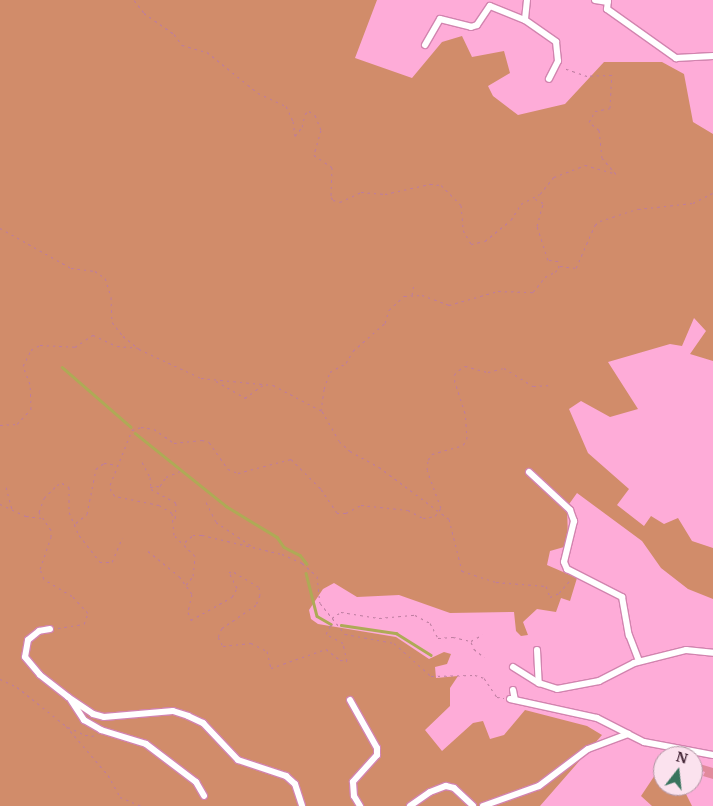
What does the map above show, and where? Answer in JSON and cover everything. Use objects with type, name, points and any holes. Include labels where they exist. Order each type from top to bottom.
[{"type":"street","points":[[525,20],[527,0]]},
{"type":"street","points":[[595,0],[608,1],[607,9],[676,58],[713,56]]},
{"type":"street","points":[[425,44],[440,19],[471,27],[477,25],[490,6],[525,20],[556,42],[556,65],[550,79]]},
{"type":"street","points":[[529,472],[570,510],[574,521],[564,562],[575,574],[622,597],[629,635],[638,661]]},
{"type":"street","points":[[50,629],[39,631],[28,640],[25,658],[40,675],[70,699],[104,717],[173,711],[188,716],[203,723],[238,760],[286,776],[295,784],[302,806]]},
{"type":"street","points":[[537,650],[539,683]]},
{"type":"street","points":[[513,668],[539,683],[557,689],[599,681],[638,661],[686,650],[713,653]]},
{"type":"street","points":[[513,690],[513,700],[597,718],[644,742],[713,756]]},
{"type":"street","points":[[70,699],[84,720],[109,732],[146,744],[196,782],[204,796]]},
{"type":"street","points":[[350,700],[377,748],[376,755],[353,782],[354,796],[360,806]]},
{"type":"street","points":[[483,806],[539,786],[588,749],[628,734]]},
{"type":"street","points":[[410,806],[430,792],[446,786],[454,788],[473,806]]},
{"type":"path","points":[[134,0],[144,13],[174,34],[182,45],[207,52],[258,93],[286,106],[293,121],[295,136],[302,127],[305,114],[309,111],[315,116],[321,130],[314,155],[332,167],[330,197],[333,200],[340,202],[361,192],[385,194],[430,184],[441,185],[462,205],[463,230],[468,241],[475,244],[485,241],[516,216],[522,204],[534,199],[554,177],[577,166],[591,166],[612,175],[616,174],[602,158],[598,130],[589,122],[595,111],[610,108],[612,75],[587,76],[556,65]]},
{"type":"path","points":[[558,265],[576,268],[595,225],[600,221],[638,210],[693,204],[713,193]]},
{"type":"path","points":[[534,199],[543,203],[537,226],[544,251],[548,260],[558,261],[558,265]]},
{"type":"path","points":[[0,228],[71,268],[96,271],[105,278],[111,297],[112,322],[123,336],[139,348],[201,378],[281,388],[322,411],[339,441],[350,451],[379,467],[440,510],[449,519],[456,538],[458,563],[462,571],[496,582],[546,586],[550,597],[567,585],[575,574]]},
{"type":"path","points":[[322,411],[324,389],[330,372],[346,362],[352,351],[385,323],[389,310],[399,300],[412,295],[449,305],[498,291],[534,292],[558,265]]},
{"type":"path","points":[[412,295],[414,284]]},
{"type":"path","points":[[0,426],[17,424],[30,408],[30,384],[23,366],[31,350],[40,345],[75,346],[93,335],[117,346],[139,348]]},
{"type":"path","points":[[175,521],[172,513],[159,505],[115,496],[110,485],[127,436],[141,427],[154,429],[174,443],[197,440],[209,442],[228,469],[238,473],[290,459],[321,490],[337,513],[346,514],[361,505],[408,510],[423,518],[435,516],[440,510],[441,501],[427,470],[428,460],[432,454],[464,445],[467,439],[465,413],[454,375],[465,366],[488,372],[504,368],[533,386],[552,385]]},
{"type":"path","points":[[216,380],[245,398],[264,385]]},
{"type":"path","points":[[142,462],[150,477],[150,487]]},
{"type":"path","points":[[75,524],[87,514],[96,469],[104,463],[118,465]]},
{"type":"path","points":[[150,487],[160,486],[166,477],[180,471]]},
{"type":"path","points":[[50,629],[84,624],[88,618],[81,603],[44,579],[42,574],[42,560],[51,537],[51,530],[39,512],[44,498],[62,483],[69,488],[70,512],[75,524],[100,562],[112,562],[122,538]]},
{"type":"path","points":[[6,486],[12,509]]},
{"type":"path","points":[[150,487],[176,504],[174,535],[195,556],[193,576],[186,585]]},
{"type":"path","points":[[206,502],[216,522],[254,547]]},
{"type":"path","points":[[0,504],[26,516],[43,518]]},
{"type":"path","points":[[184,543],[193,535],[202,535],[282,554],[302,564],[317,576],[320,603],[345,634],[354,638],[394,643],[431,676],[475,675],[484,678],[497,697],[513,700]]},
{"type":"path","points":[[148,551],[186,585],[192,594],[188,612],[191,620],[232,597],[237,588],[229,572],[234,572],[259,588],[260,595],[256,605],[222,628],[218,637],[222,646],[257,645],[270,654],[271,668],[326,649],[340,660],[347,661],[343,643],[326,634],[330,626],[336,623]]},
{"type":"path","points":[[332,618],[341,612],[379,618],[415,615],[430,623],[438,638],[471,641],[482,635]]},
{"type":"path","points":[[471,641],[474,649],[484,657]]},
{"type":"path","points":[[0,679],[16,687],[65,725],[85,735],[109,732]]},
{"type":"path","points":[[65,725],[108,775],[120,797],[141,806]]},
{"type":"shaded area","points":[[0,0],[377,0],[355,58],[412,78],[442,42],[462,36],[472,57],[504,51],[510,73],[488,86],[493,96],[518,115],[565,104],[604,62],[662,62],[684,74],[693,122],[713,134],[713,361],[690,354],[706,331],[694,318],[682,346],[670,344],[608,362],[638,409],[610,417],[581,401],[569,409],[588,453],[629,489],[617,505],[644,526],[651,516],[664,524],[678,518],[692,541],[713,548],[713,599],[688,589],[661,568],[642,541],[577,493],[567,507],[568,540],[564,547],[550,551],[547,565],[577,578],[570,601],[561,598],[556,612],[537,609],[523,622],[528,635],[521,636],[516,631],[514,612],[450,613],[399,595],[357,597],[334,583],[323,589],[309,610],[311,619],[318,624],[396,637],[429,659],[444,652],[451,654],[447,664],[435,667],[436,678],[458,676],[450,688],[450,706],[425,730],[442,751],[473,723],[483,721],[490,739],[504,735],[525,710],[587,726],[602,735],[540,806],[0,806]]},
{"type":"shaded area","points":[[653,778],[653,796],[687,796],[692,806],[652,806],[641,796]]},
{"type":"building","points":[[703,765],[713,768],[713,779],[703,776],[705,772],[703,771]]},
{"type":"waterway","points":[[62,367],[131,427]]},
{"type":"waterway","points":[[135,433],[226,506],[277,537],[284,547],[300,555],[307,564]]},
{"type":"waterway","points":[[306,573],[317,616],[331,624]]},
{"type":"waterway","points":[[341,625],[396,633],[431,655]]}]
